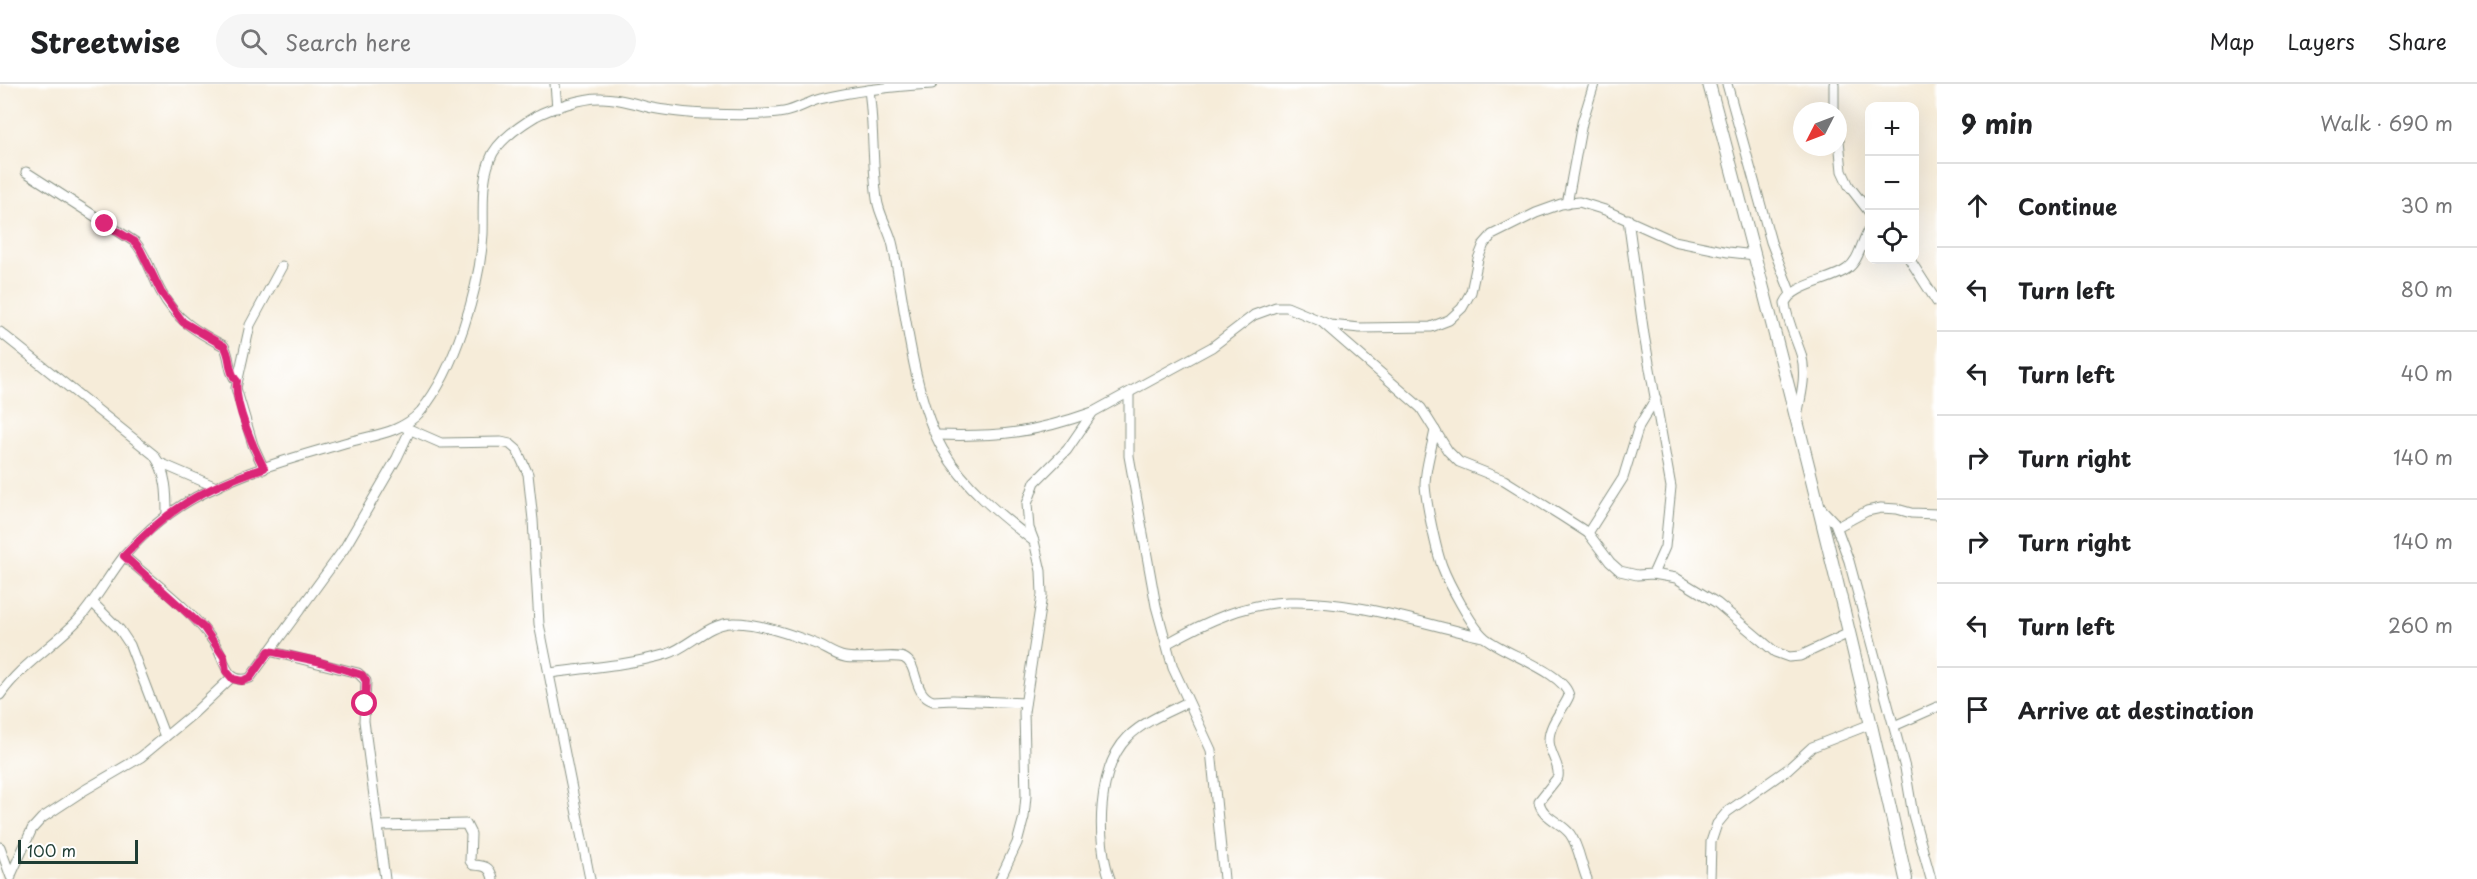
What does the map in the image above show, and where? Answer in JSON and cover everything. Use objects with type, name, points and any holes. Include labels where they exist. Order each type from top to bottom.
[{"type":"main road","points":[[1709,84],[1796,417],[1871,724],[1906,879]]},
{"type":"street","points":[[555,84],[557,108]]},
{"type":"street","points":[[124,556],[204,628],[224,657],[226,671],[232,677],[242,681],[250,678],[344,549],[397,458],[406,428],[436,389],[470,308],[480,263],[484,179],[493,154],[503,141],[538,115],[600,97],[656,109],[706,114],[785,112],[817,100],[881,86],[932,84]]},
{"type":"street","points":[[1567,204],[1585,112],[1594,84]]},
{"type":"street","points":[[1727,84],[1771,242],[1791,294]]},
{"type":"street","points":[[1834,84],[1834,102]]},
{"type":"street","points":[[869,90],[874,120],[877,202],[892,243],[918,377],[928,415],[936,435],[958,472],[979,495],[1034,541]]},
{"type":"street","points":[[1841,156],[1842,171],[1849,186],[1867,210]]},
{"type":"street","points":[[26,172],[135,242],[172,311],[183,322],[224,346],[232,376],[237,381]]},
{"type":"street","points":[[936,435],[986,436],[1023,432],[1063,423],[1093,412],[1212,347],[1254,315],[1276,307],[1287,307],[1322,322],[1360,328],[1431,327],[1449,320],[1462,308],[1471,292],[1478,259],[1484,244],[1491,235],[1536,213],[1567,204],[1579,202],[1628,219],[1674,241],[1755,255]]},
{"type":"street","points":[[1628,219],[1642,325],[1671,487],[1665,547],[1653,574]]},
{"type":"street","points":[[1796,417],[1803,372],[1801,355],[1787,317],[1785,303],[1791,294],[1848,269],[1859,256],[1865,236]]},
{"type":"street","points":[[1913,264],[1937,302]]},
{"type":"street","points":[[264,468],[253,446],[236,388],[250,325],[282,266]]},
{"type":"street","points":[[1322,322],[1421,408],[1448,451],[1459,462],[1504,480],[1588,533],[1610,562],[1620,571],[1637,575],[1653,574],[1676,578],[1737,619],[1775,652],[1789,657],[1800,656],[1849,633]]},
{"type":"street","points":[[0,332],[154,455],[160,463],[166,485],[167,515]]},
{"type":"street","points":[[1129,393],[1129,456],[1135,500],[1156,606],[1173,668],[1211,750],[1224,879]]},
{"type":"street","points":[[1588,533],[1623,478],[1640,426],[1656,398]]},
{"type":"street","points":[[1000,879],[1017,843],[1024,817],[1025,703],[1042,595],[1041,571],[1029,528],[1027,504],[1035,482],[1067,450],[1093,412]]},
{"type":"street","points":[[0,695],[29,662],[61,638],[92,602],[124,556],[151,528],[167,515],[216,487],[264,468],[346,442],[406,428],[441,443],[501,442],[510,444],[523,460],[528,474],[539,624],[568,780],[590,879]]},
{"type":"street","points":[[1435,430],[1425,484],[1442,566],[1469,617],[1483,637]]},
{"type":"street","points":[[160,463],[216,487]]},
{"type":"street","points":[[1816,504],[1827,513],[1837,527],[1857,587],[1905,768],[1913,815],[1931,879]]},
{"type":"street","points":[[1837,527],[1867,511],[1881,508],[1937,514]]},
{"type":"street","points":[[92,602],[120,630],[129,645],[165,737]]},
{"type":"street","points":[[1168,643],[1202,623],[1258,606],[1289,602],[1369,610],[1483,637],[1533,663],[1562,682],[1569,696],[1549,739],[1556,761],[1557,777],[1539,801],[1542,811],[1562,825],[1572,836],[1587,879]]},
{"type":"street","points":[[549,673],[668,653],[692,642],[711,629],[729,622],[794,636],[847,657],[897,656],[906,658],[921,692],[933,701],[1025,703]]},
{"type":"street","points":[[269,651],[351,671],[362,675],[366,681],[364,721],[386,879]]},
{"type":"street","points":[[11,877],[32,829],[42,818],[141,757],[232,677]]},
{"type":"street","points":[[1110,879],[1101,841],[1102,807],[1109,771],[1117,752],[1126,738],[1139,727],[1188,702]]},
{"type":"street","points":[[1894,726],[1937,707]]},
{"type":"street","points":[[1710,879],[1711,842],[1717,824],[1727,812],[1788,769],[1812,747],[1871,724]]},
{"type":"street","points":[[379,826],[466,824],[471,834],[470,861],[473,865],[488,867],[493,879]]},
{"type":"street","points":[[0,847],[11,877]]},
{"type":"route","points":[[105,224],[135,242],[172,311],[183,322],[224,346],[230,371],[237,381],[236,388],[242,414],[253,446],[264,468],[208,490],[173,510],[151,528],[124,556],[204,628],[224,657],[226,671],[233,679],[242,681],[250,678],[269,651],[317,661],[362,675],[367,689],[365,704]]}]
